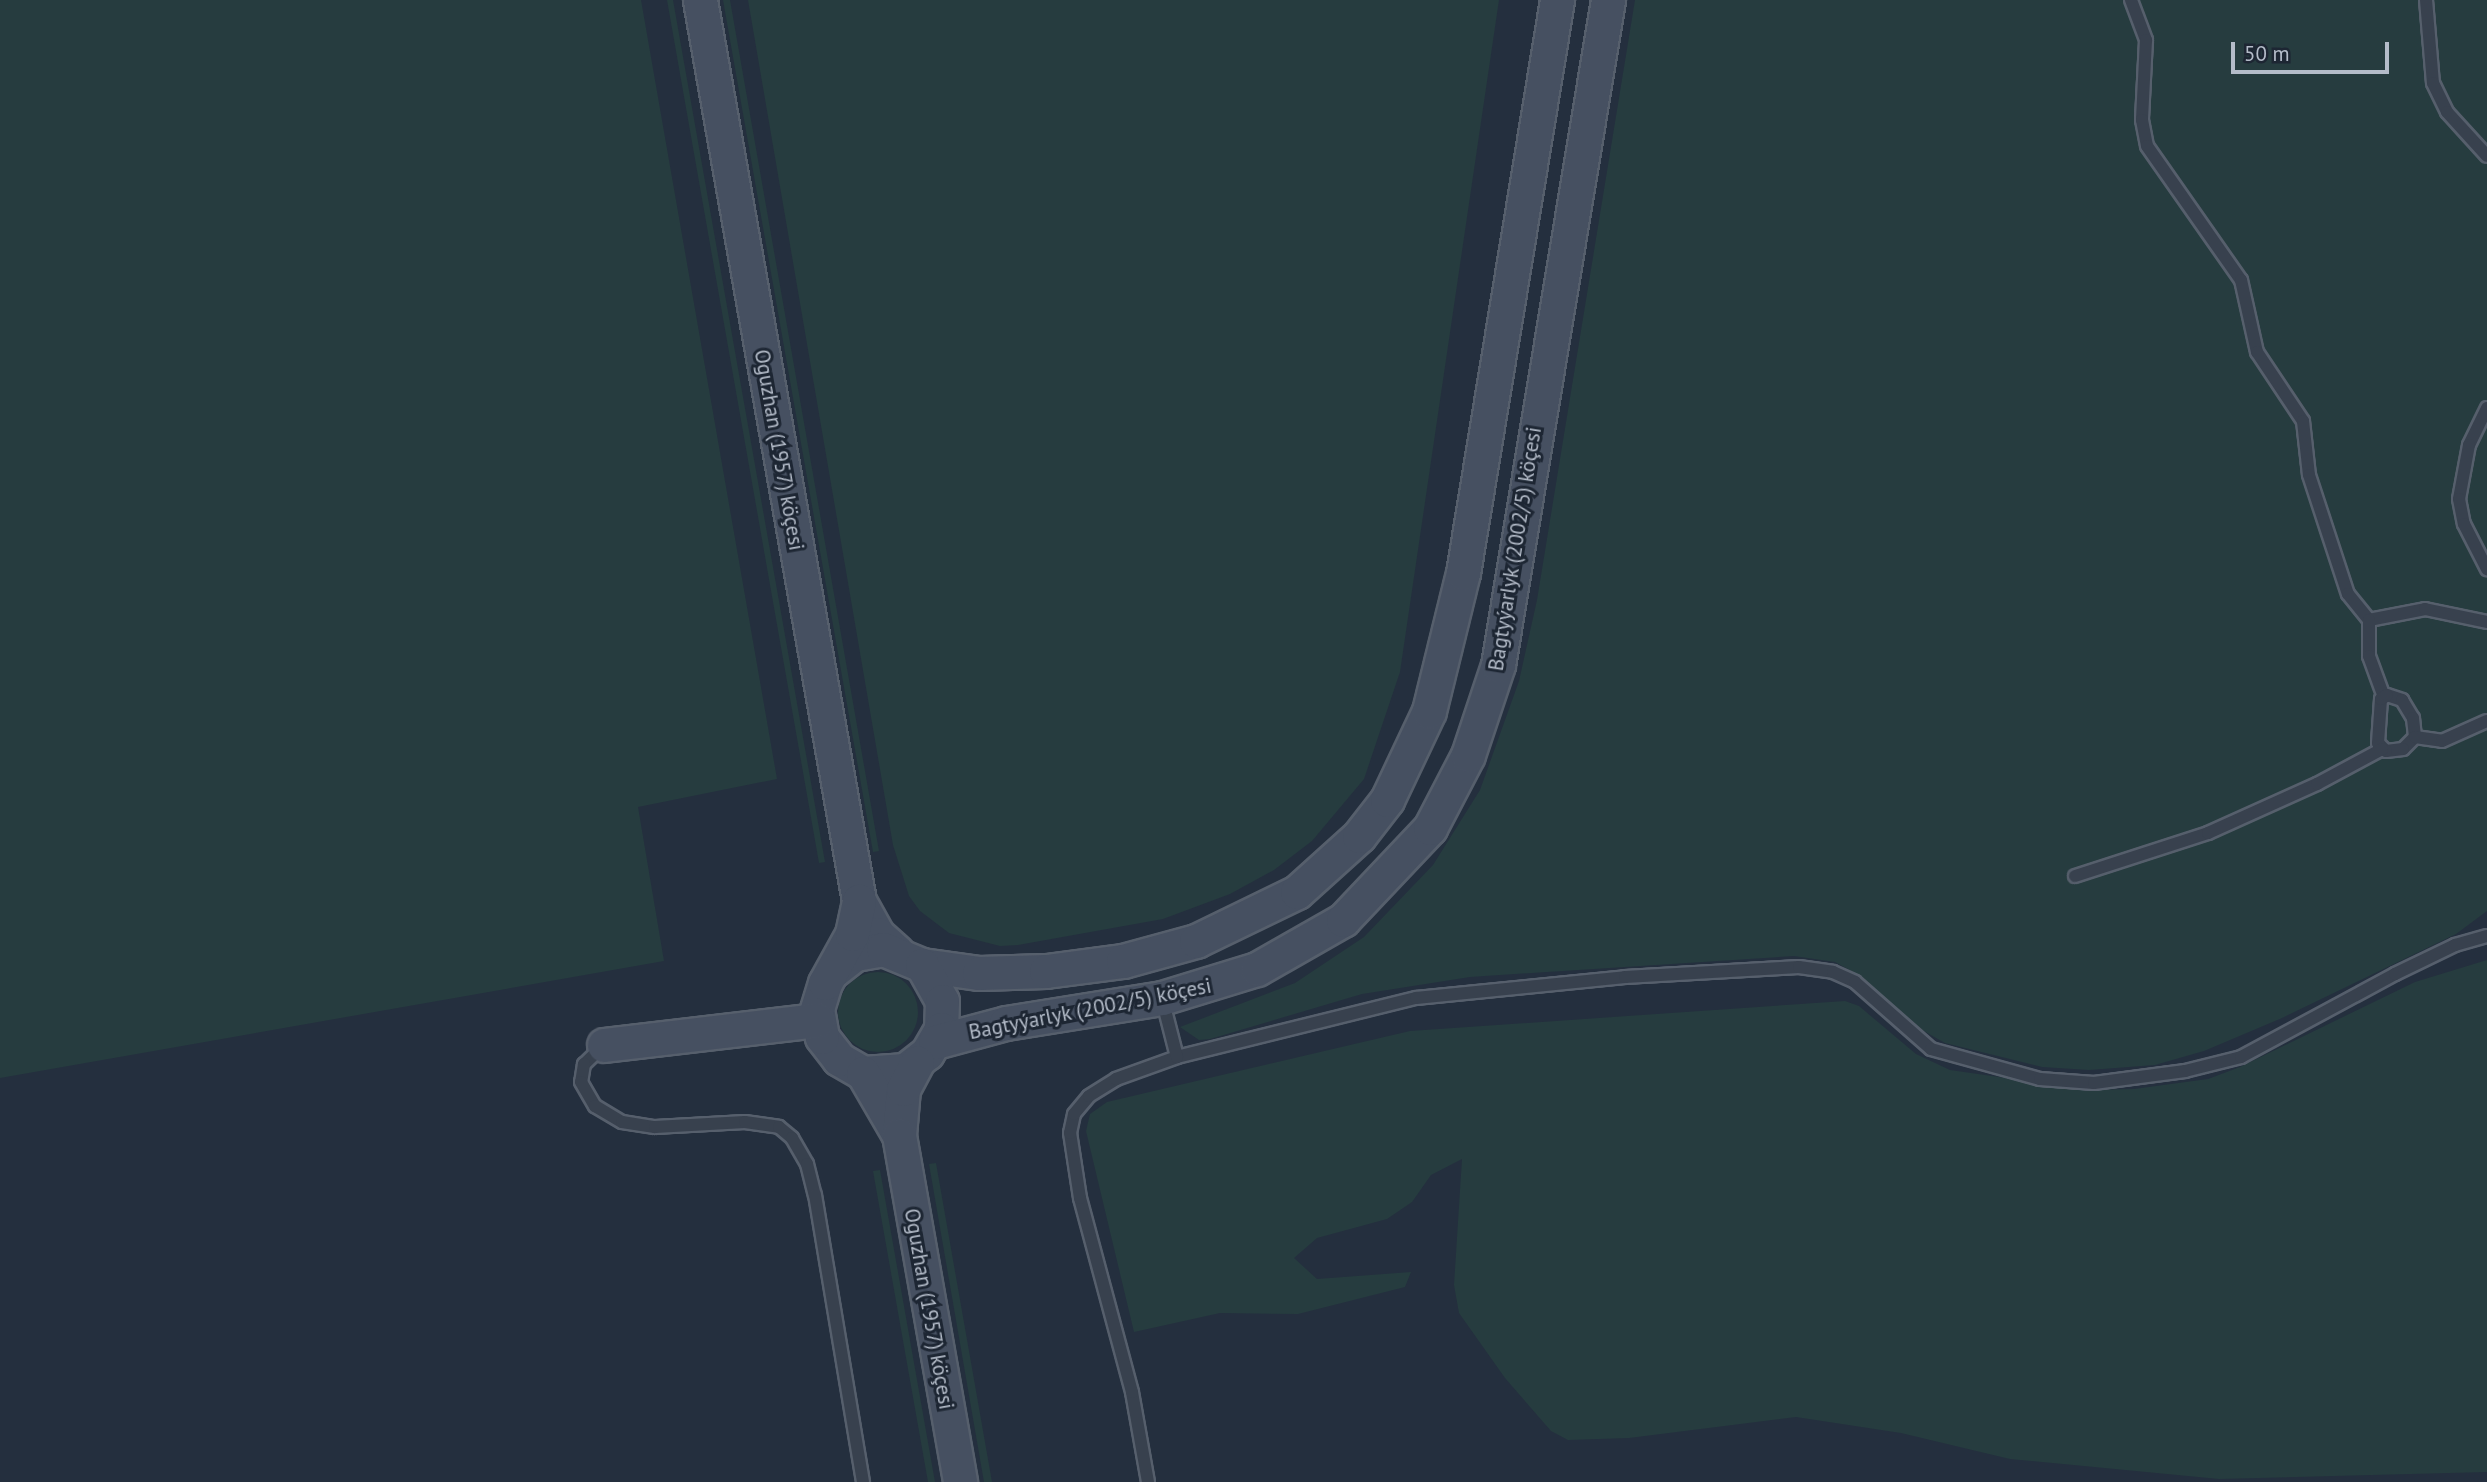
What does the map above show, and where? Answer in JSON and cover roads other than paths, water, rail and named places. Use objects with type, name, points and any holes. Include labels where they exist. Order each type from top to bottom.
[{"type":"street","name":"Oguzhan (1957) köçesi","points":[[700,0],[859,901],[877,934],[909,958],[942,1001],[926,1052],[903,1089],[899,1135],[960,1482]]},
{"type":"street","name":"Bagtyýarlyk (2002/5) köçesi","points":[[909,958],[979,973],[1046,971],[1123,961],[1196,941],[1297,892],[1359,836],[1387,800],[1429,710],[1463,573],[1557,0]]},
{"type":"street","name":"Bagtyýarlyk (2002/5) köçesi","points":[[926,1052],[1006,1023],[1162,998],[1256,969],[1343,920],[1415,847],[1457,781],[1498,665],[1608,0]]},
{"type":"street","name":"Oguzhan (1957) köçesi","points":[[859,901],[852,934],[825,983],[818,1020],[829,1049],[863,1073],[899,1135]]},
{"type":"street","points":[[833,971],[855,954],[909,958]]},
{"type":"street","points":[[604,1045],[818,1020]]},
{"type":"street","points":[[863,1073],[891,1074],[926,1052]]},
{"type":"lane","points":[[2131,0],[2146,40],[2142,120],[2149,153],[2241,280],[2257,352],[2303,421],[2309,475],[2346,590],[2369,620],[2369,656],[2384,697],[2378,725],[2382,748]]},
{"type":"lane","points":[[2426,0],[2433,83],[2447,112],[2487,156]]},
{"type":"lane","points":[[2487,408],[2469,445],[2459,499],[2464,524],[2487,569]]},
{"type":"lane","points":[[2369,620],[2425,609],[2487,622]]},
{"type":"lane","points":[[2384,697],[2402,700],[2413,718],[2415,737]]},
{"type":"lane","points":[[2415,737],[2442,741],[2487,721]]},
{"type":"lane","points":[[2075,876],[2208,833],[2360,763],[2382,748],[2403,749],[2415,737]]},
{"type":"lane","points":[[1148,1482],[1132,1392],[1080,1198],[1070,1133],[1074,1114],[1088,1096],[1116,1079],[1177,1057],[1416,998],[1625,977],[1799,967],[1833,972],[1855,982],[1931,1049],[2040,1079],[2094,1083],[2185,1071],[2241,1057],[2395,974],[2455,945],[2487,936]]},
{"type":"lane","points":[[1162,998],[1177,1057]]},
{"type":"lane","points":[[604,1045],[584,1064],[580,1082],[595,1106],[622,1122],[656,1127],[745,1122],[779,1127],[792,1138],[807,1164],[815,1195],[863,1482]]}]
